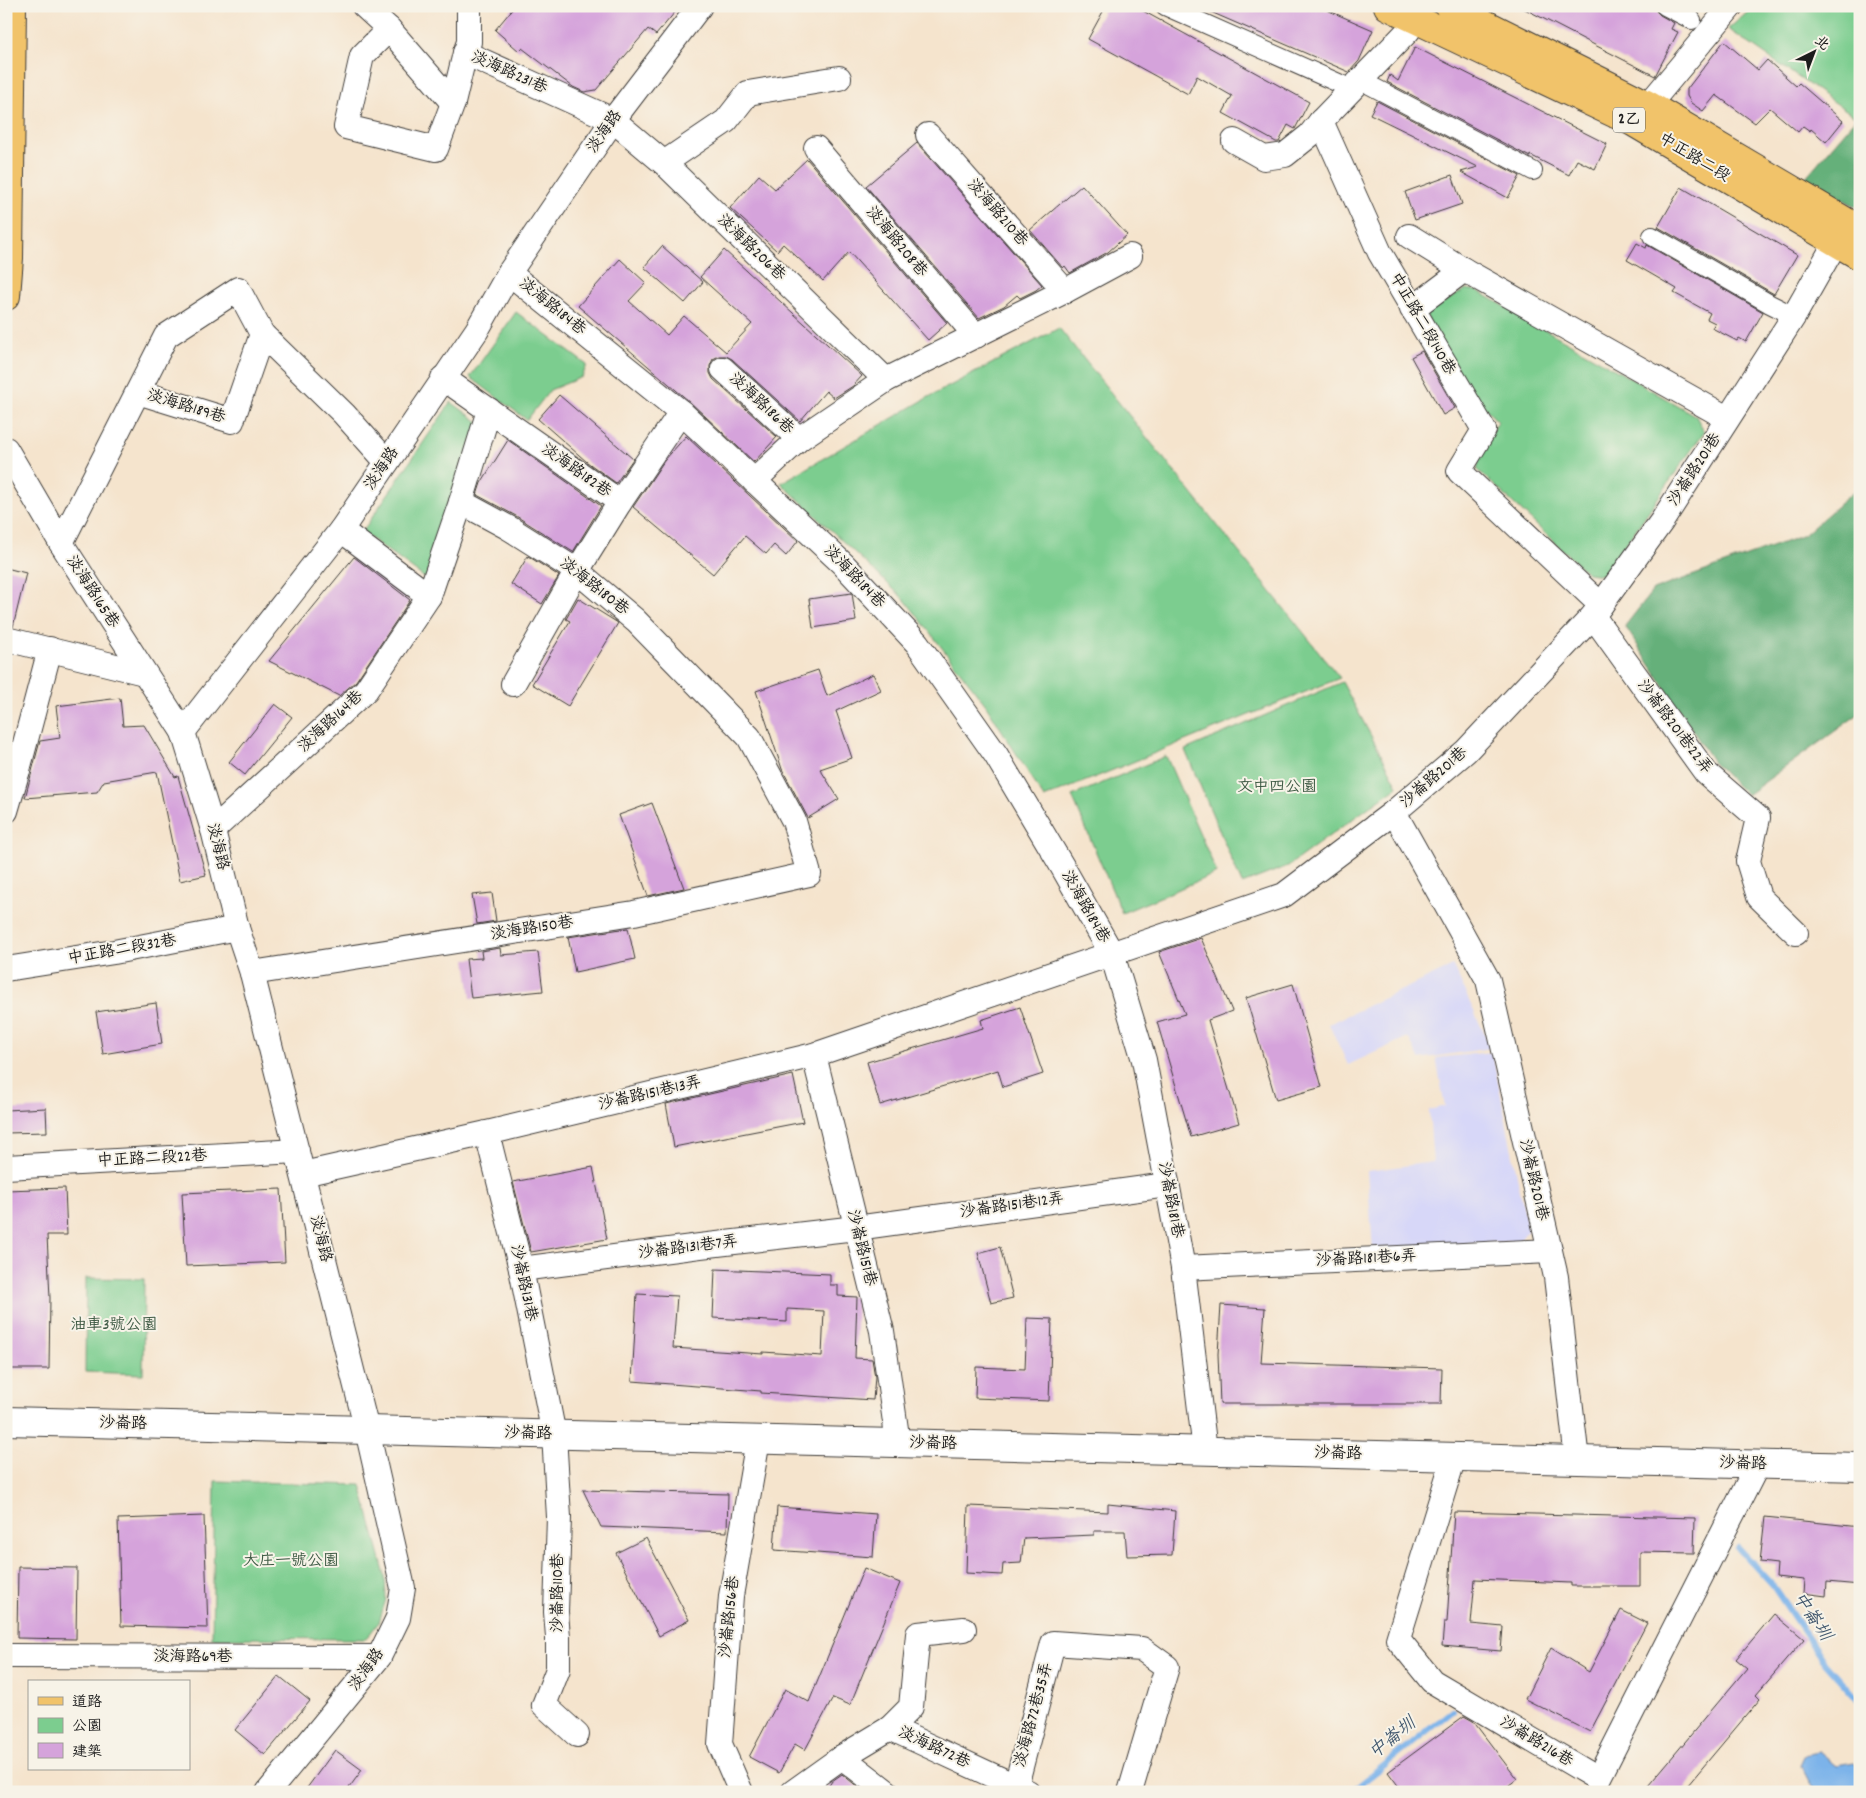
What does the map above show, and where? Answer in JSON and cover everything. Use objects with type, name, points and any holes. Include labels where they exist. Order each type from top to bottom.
[{"type":"main road","points":[[6,296],[9,258],[12,6]]},
{"type":"main road","name":"中正路二段","points":[[1388,6],[1641,113],[1860,256]]},
{"type":"main road","name":"中正路二段","points":[[1449,6],[1641,113],[1860,230]]},
{"type":"street","points":[[364,6],[389,29],[453,103]]},
{"type":"street","points":[[465,53],[468,42],[469,6]]},
{"type":"street","name":"淡海路","points":[[268,1792],[379,1658],[398,1618],[403,1588],[367,1430],[252,973],[237,928],[213,830],[183,732],[341,530],[477,330],[509,273],[613,120],[700,6]]},
{"type":"street","points":[[1165,6],[1356,85],[1533,171]]},
{"type":"street","points":[[1665,6],[1692,20]]},
{"type":"street","points":[[1641,113],[1731,6]]},
{"type":"street","points":[[1234,141],[1264,158],[1285,155],[1310,135],[1321,121],[1408,31],[1413,17]]},
{"type":"street","name":"淡海路231巷","points":[[389,29],[362,56],[346,128],[436,149],[453,103],[465,53],[613,120]]},
{"type":"street","points":[[664,163],[726,122],[748,93],[839,78]]},
{"type":"street","name":"淡海路206巷","points":[[613,120],[664,163],[886,380]]},
{"type":"street","name":"中正路二段140巷","points":[[1321,121],[1380,253],[1484,430],[1459,471],[1597,611]]},
{"type":"street","name":"淡海路210巷","points":[[928,135],[1065,291]]},
{"type":"street","name":"淡海路208巷","points":[[816,148],[976,336]]},
{"type":"street","points":[[1409,236],[1464,270],[1728,418]]},
{"type":"street","points":[[1652,236],[1794,316]]},
{"type":"street","name":"沙崙路201巷","points":[[1577,1460],[1556,1278],[1488,980],[1394,812],[1466,751],[1597,611],[1662,521],[1794,316],[1836,242]]},
{"type":"street","points":[[754,481],[799,439],[886,380],[1065,291],[1130,256]]},
{"type":"street","points":[[1412,309],[1464,270]]},
{"type":"street","name":"淡海路184巷","points":[[509,273],[681,412],[843,564],[917,643],[996,755],[1112,954]]},
{"type":"street","name":"淡海路189巷","points":[[60,543],[166,336],[238,289],[262,334],[344,414],[387,462]]},
{"type":"street","name":"淡海路189巷","points":[[138,392],[232,421],[262,334]]},
{"type":"street","name":"淡海路186巷","points":[[723,369],[799,439]]},
{"type":"street","name":"淡海路182巷","points":[[443,378],[620,502],[681,412]]},
{"type":"street","points":[[341,530],[429,596],[461,502],[489,410]]},
{"type":"street","name":"淡海路165巷","points":[[6,449],[60,543],[183,732]]},
{"type":"street","name":"淡海路180巷","points":[[461,502],[509,528],[577,571],[636,621],[749,737],[794,820],[809,874]]},
{"type":"street","points":[[513,684],[577,571],[620,502]]},
{"type":"street","name":"淡海路164巷","points":[[213,830],[366,690],[429,596]]},
{"type":"street","name":"沙崙路201巷22弄","points":[[1597,611],[1706,773],[1758,818],[1748,861],[1759,897],[1796,933]]},
{"type":"street","points":[[6,639],[144,673]]},
{"type":"street","points":[[6,811],[12,768],[50,649]]},
{"type":"street","points":[[814,1055],[1284,895],[1394,812]]},
{"type":"street","name":"淡海路150巷","points":[[252,973],[634,913],[809,874]]},
{"type":"street","name":"中正路二段32巷","points":[[6,969],[114,952],[237,928]]},
{"type":"street","name":"沙崙路181巷","points":[[1112,954],[1144,1060],[1183,1268],[1205,1450]]},
{"type":"street","name":"沙崙路151巷13弄","points":[[303,1174],[487,1133],[814,1055]]},
{"type":"street","name":"沙崙路151巷","points":[[814,1055],[882,1331],[898,1443]]},
{"type":"street","name":"沙崙路131巷","points":[[487,1133],[521,1269],[554,1434]]},
{"type":"street","name":"中正路二段22巷","points":[[6,1167],[297,1151]]},
{"type":"street","name":"沙崙路151巷12弄","points":[[856,1228],[1167,1185]]},
{"type":"street","name":"沙崙路131巷7弄","points":[[521,1269],[856,1228]]},
{"type":"street","name":"沙崙路181巷6弄","points":[[1183,1268],[1550,1251]]},
{"type":"street","name":"沙崙路","points":[[6,1421],[1860,1467]]},
{"type":"street","name":"沙崙路110巷","points":[[554,1434],[559,1518],[556,1612],[558,1669],[544,1705],[577,1735]]},
{"type":"street","name":"沙崙路156巷","points":[[741,1792],[720,1744],[731,1596],[758,1440]]},
{"type":"street","name":"沙崙路216巷","points":[[1454,1457],[1398,1639],[1432,1681],[1598,1779],[1758,1464]]},
{"type":"street","points":[[890,1728],[911,1707],[918,1634],[964,1629]]},
{"type":"street","name":"淡海路72巷35弄","points":[[1022,1789],[1053,1643],[1142,1649],[1167,1668],[1130,1792]]},
{"type":"street","name":"淡海路69巷","points":[[6,1656],[379,1658]]},
{"type":"street","name":"淡海路72巷","points":[[793,1792],[842,1757],[890,1728],[1022,1789]]},
{"type":"street","points":[[842,1757],[888,1792]]},
{"type":"shaded area","points":[[1453,966],[1491,1048],[1419,1059],[1408,1037],[1348,1065],[1329,1024]]},
{"type":"shaded area","points":[[1492,1052],[1528,1230],[1519,1241],[1373,1249],[1367,1171],[1433,1162],[1429,1110],[1445,1106],[1436,1058]]},
{"type":"green space","points":[[1755,6],[1860,6],[1860,114],[1856,117],[1728,29]]},
{"type":"green space","points":[[1860,114],[1860,209],[1805,178]]},
{"type":"green space","points":[[1466,289],[1478,291],[1696,416],[1704,432],[1604,575],[1587,573],[1477,469],[1481,449],[1498,422],[1470,392],[1425,314]]},
{"type":"green space","points":[[516,312],[587,365],[582,377],[550,390],[527,420],[470,377]]},
{"type":"green space","points":[[1059,328],[1340,678],[1044,798],[986,705],[905,600],[781,483],[927,398]]},
{"type":"green space","points":[[451,402],[479,422],[426,579],[362,532]]},
{"type":"green space","points":[[1860,486],[1860,713],[1747,795],[1713,762],[1625,626],[1653,590],[1804,535]]},
{"type":"green space","name":"文中四公園","points":[[1342,682],[1398,786],[1288,866],[1242,884],[1185,750]]},
{"type":"green space","points":[[1166,756],[1217,873],[1122,913],[1072,796]]},
{"type":"green space","name":"油車3號公園","points":[[86,1278],[144,1279],[143,1374],[85,1372]]},
{"type":"green space","name":"大庄一號公園","points":[[215,1481],[361,1485],[385,1576],[386,1599],[379,1622],[366,1639],[212,1638]]},
{"type":"water","points":[[1820,1752],[1837,1766],[1853,1763],[1860,1768],[1860,1792],[1818,1792],[1812,1787],[1801,1766],[1805,1755]]},
{"type":"building","points":[[515,6],[680,6],[656,35],[648,29],[596,90],[584,92],[573,87],[522,48],[519,51],[495,30]]},
{"type":"building","points":[[1106,6],[1134,6],[1309,102],[1295,129],[1288,125],[1279,142],[1276,142],[1223,113],[1232,96],[1197,76],[1188,94],[1088,39]]},
{"type":"building","points":[[1197,6],[1318,6],[1373,30],[1359,61],[1349,72]]},
{"type":"building","points":[[1519,6],[1654,6],[1660,15],[1674,23],[1671,29],[1678,32],[1655,76]]},
{"type":"building","points":[[1724,41],[1758,70],[1767,60],[1796,86],[1799,83],[1843,121],[1826,142],[1811,129],[1810,131],[1803,126],[1798,132],[1770,108],[1755,123],[1716,95],[1703,111],[1691,103],[1687,96],[1687,89]]},
{"type":"building","points":[[1415,47],[1607,144],[1595,169],[1577,160],[1569,175],[1530,155],[1530,157],[1387,82],[1390,75],[1398,81]]},
{"type":"building","points":[[1377,101],[1520,176],[1508,198],[1461,172],[1478,167],[1370,114]]},
{"type":"building","points":[[917,143],[1042,285],[1020,298],[1017,295],[1004,306],[979,318],[866,186]]},
{"type":"building","points":[[807,159],[947,323],[928,340],[849,252],[823,281],[783,244],[777,251],[730,208],[759,175],[775,189]]},
{"type":"building","points":[[1452,175],[1462,204],[1415,220],[1405,192]]},
{"type":"building","points":[[1082,185],[1127,235],[1108,252],[1070,273],[1065,266],[1063,268],[1030,230]]},
{"type":"building","points":[[1681,187],[1797,255],[1774,294],[1658,227]]},
{"type":"building","points":[[1637,243],[1646,248],[1647,245],[1763,312],[1746,342],[1739,338],[1737,341],[1712,328],[1715,323],[1707,319],[1710,313],[1674,293],[1677,289],[1627,260]]},
{"type":"building","points":[[662,246],[703,282],[685,303],[644,267]]},
{"type":"building","points":[[724,250],[862,376],[853,386],[834,398],[826,391],[800,421],[732,359],[726,356],[719,356],[713,359],[710,373],[713,379],[777,437],[754,462],[690,402],[578,306],[620,259],[646,283],[629,301],[667,335],[684,316],[726,352],[752,324],[700,277]]},
{"type":"building","points":[[1422,351],[1455,408],[1443,415],[1411,357]]},
{"type":"building","points":[[559,395],[633,459],[616,483],[587,462],[538,419]]},
{"type":"building","points":[[686,436],[798,541],[786,556],[774,545],[766,554],[745,536],[713,574],[633,507],[664,461]]},
{"type":"building","points":[[508,440],[601,506],[573,552],[516,516],[477,495],[481,483]]},
{"type":"building","points":[[528,556],[559,576],[542,604],[511,584]]},
{"type":"building","points":[[354,557],[410,600],[356,681],[339,696],[269,661]]},
{"type":"building","points":[[6,568],[26,573],[13,627],[6,626]]},
{"type":"building","points":[[852,593],[856,621],[813,628],[809,599]]},
{"type":"building","points":[[578,598],[618,623],[568,706],[532,684],[570,621],[566,619]]},
{"type":"building","points":[[818,670],[827,696],[873,674],[881,690],[836,711],[852,758],[820,769],[839,799],[808,818],[782,769],[756,691]]},
{"type":"building","points":[[120,698],[123,726],[144,725],[175,777],[178,776],[206,875],[180,881],[157,772],[104,781],[97,792],[25,798],[40,741],[60,738],[56,706]]},
{"type":"building","points":[[275,704],[292,717],[245,775],[229,762]]},
{"type":"building","points":[[652,803],[684,888],[648,896],[619,815]]},
{"type":"building","points":[[492,893],[496,921],[477,924],[472,895]]},
{"type":"building","points":[[628,928],[635,959],[575,972],[568,937]]},
{"type":"building","points":[[1201,938],[1232,1011],[1208,1020],[1239,1123],[1191,1137],[1157,1022],[1185,1014],[1159,952]]},
{"type":"building","points":[[500,948],[501,955],[538,952],[543,991],[471,998],[466,959],[482,958],[481,951]]},
{"type":"building","points":[[1293,984],[1322,1087],[1276,1100],[1246,998]]},
{"type":"building","points":[[156,1003],[162,1044],[103,1054],[96,1012]]},
{"type":"building","points":[[1020,1007],[1043,1074],[1003,1087],[998,1070],[880,1105],[867,1062],[983,1028],[981,1020]]},
{"type":"building","points":[[793,1075],[803,1122],[674,1147],[666,1104]]},
{"type":"building","points":[[46,1108],[47,1132],[6,1133],[6,1110]]},
{"type":"building","points":[[593,1167],[607,1239],[531,1252],[513,1182]]},
{"type":"building","points":[[65,1188],[67,1235],[47,1235],[50,1298],[49,1369],[6,1369],[6,1190]]},
{"type":"building","points":[[281,1189],[285,1262],[186,1266],[182,1193]]},
{"type":"building","points":[[1000,1247],[1013,1298],[991,1303],[978,1253]]},
{"type":"building","points":[[715,1269],[830,1274],[830,1285],[838,1285],[838,1296],[857,1297],[855,1358],[872,1359],[875,1377],[873,1400],[761,1393],[761,1391],[632,1381],[637,1294],[677,1296],[673,1348],[822,1356],[824,1311],[787,1309],[787,1322],[713,1318]]},
{"type":"building","points":[[1221,1305],[1265,1308],[1261,1363],[1442,1368],[1441,1404],[1220,1404],[1218,1354]]},
{"type":"building","points":[[1027,1318],[1052,1319],[1049,1401],[975,1398],[976,1367],[1025,1369]]},
{"type":"building","points":[[583,1490],[728,1494],[727,1532],[601,1527]]},
{"type":"building","points":[[1108,1504],[1175,1511],[1172,1555],[1127,1556],[1125,1531],[1094,1531],[1094,1535],[1024,1538],[1021,1563],[1003,1564],[1002,1575],[966,1573],[968,1506],[1108,1512]]},
{"type":"building","points":[[777,1507],[876,1514],[873,1557],[774,1550]]},
{"type":"building","points":[[1454,1512],[1695,1518],[1694,1553],[1640,1552],[1640,1586],[1571,1586],[1571,1583],[1475,1579],[1471,1624],[1503,1627],[1501,1651],[1442,1646],[1444,1622],[1447,1622]]},
{"type":"building","points":[[204,1516],[208,1628],[121,1626],[118,1519]]},
{"type":"building","points":[[1765,1517],[1860,1527],[1860,1585],[1827,1582],[1826,1596],[1803,1593],[1804,1580],[1776,1577],[1777,1564],[1760,1562]]},
{"type":"building","points":[[646,1538],[689,1620],[659,1636],[616,1553]]},
{"type":"building","points":[[18,1567],[77,1568],[76,1639],[17,1638]]},
{"type":"building","points":[[864,1568],[900,1583],[850,1705],[833,1698],[805,1750],[795,1744],[779,1773],[749,1757],[785,1689],[809,1702]]},
{"type":"building","points":[[1621,1610],[1647,1623],[1590,1732],[1525,1699],[1551,1648],[1589,1672]]},
{"type":"building","points":[[1774,1614],[1804,1639],[1756,1695],[1760,1699],[1682,1792],[1643,1792],[1747,1668],[1736,1659]]},
{"type":"building","points":[[279,1676],[310,1701],[265,1755],[235,1730]]},
{"type":"building","points":[[1464,1716],[1473,1721],[1517,1779],[1500,1792],[1403,1792],[1388,1772]]},
{"type":"building","points":[[335,1750],[362,1770],[346,1792],[304,1792]]},
{"type":"building","points":[[842,1774],[864,1792],[825,1792],[832,1781]]},
{"type":"waterway","name":"中崙圳","points":[[1738,1548],[1773,1586],[1824,1662],[1857,1699],[1860,1697]]},
{"type":"waterway","name":"中崙圳","points":[[1351,1792],[1453,1710]]}]
